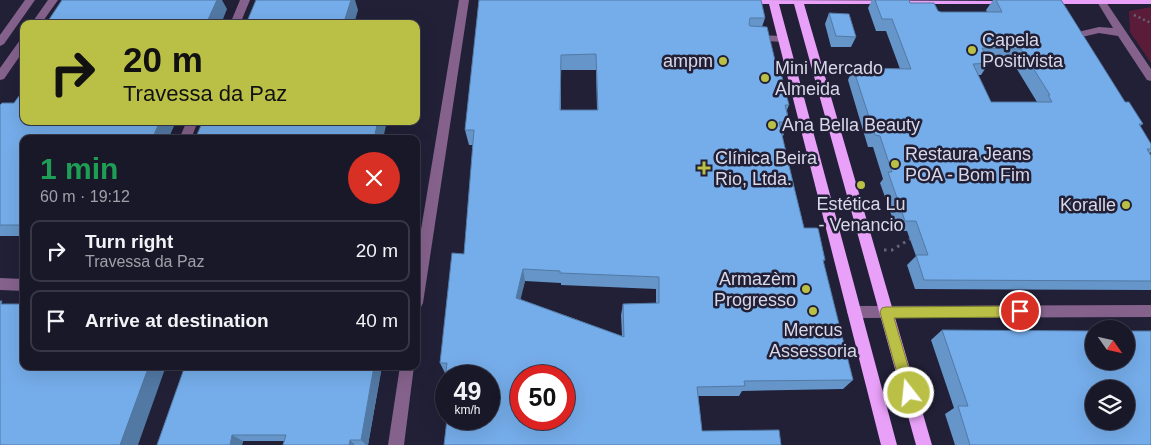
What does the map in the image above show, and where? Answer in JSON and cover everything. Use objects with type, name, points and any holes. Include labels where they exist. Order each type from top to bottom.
[{"type":"main road","points":[[666,0],[709,0]]},
{"type":"main road","points":[[736,1],[1027,1],[1064,5],[1101,1],[1151,1]]},
{"type":"main road","points":[[773,1],[889,445]]},
{"type":"main road","points":[[798,1],[924,445]]},
{"type":"street","points":[[0,42],[30,0]]},
{"type":"street","points":[[39,20],[53,0]]},
{"type":"street","points":[[237,20],[245,0]]},
{"type":"street","points":[[420,271],[464,0]]},
{"type":"street","points":[[759,0],[773,1]]},
{"type":"street","points":[[1101,1],[1151,77]]},
{"type":"street","points":[[1082,34],[1099,30],[1122,33]]},
{"type":"street","points":[[750,38],[783,38]]},
{"type":"street","points":[[0,76],[20,48]]},
{"type":"street","points":[[0,284],[20,285]]},
{"type":"street","points":[[854,312],[1151,310]]},
{"type":"street","points":[[396,445],[406,370]]},
{"type":"path","points":[[869,251],[892,250],[910,239]]},
{"type":"shaded area","points":[[1151,7],[1151,63],[1130,32],[1129,11]]},
{"type":"building","points":[[62,0],[217,0],[208,20],[49,20]]},
{"type":"building","points":[[256,0],[351,0],[345,20],[248,20]]},
{"type":"building","points":[[479,0],[761,0],[765,18],[750,18],[749,24],[750,26],[767,27],[778,73],[781,73],[789,105],[785,105],[789,122],[779,122],[794,187],[804,228],[818,228],[825,260],[823,260],[853,380],[744,381],[745,386],[697,387],[702,431],[779,430],[781,445],[444,445],[446,430],[500,430],[500,365],[447,365],[447,363],[440,363],[452,253],[464,254],[474,130],[465,130]],"holes":[[[596,54],[598,110],[560,110],[561,55]],[[523,269],[560,271],[560,273],[659,277],[659,303],[623,304],[624,337],[516,298]]]},
{"type":"building","points":[[875,0],[909,0],[910,3],[934,3],[938,11],[941,12],[1002,12],[996,0],[1061,0],[1125,102],[1129,102],[1143,124],[1139,124],[1151,144],[1151,149],[1147,149],[1151,156],[1151,281],[924,280],[916,255],[928,255],[916,221],[905,221],[888,172],[892,172],[880,136],[875,135],[853,68],[911,69],[892,19],[882,19]],"holes":[[[982,48],[1021,49],[1050,95],[1048,95],[1052,102],[991,102],[973,64],[989,63]]]},
{"type":"building","points":[[829,13],[849,14],[856,37],[836,36]]},
{"type":"building","points":[[20,95],[20,125],[158,125],[154,135],[20,135],[20,225],[0,225],[0,105],[2,103],[14,103]]},
{"type":"building","points":[[201,125],[377,125],[375,135],[197,135]]},
{"type":"building","points":[[0,301],[2,301],[1,304],[20,304],[20,370],[148,370],[120,445],[0,445]]},
{"type":"building","points":[[942,330],[1085,331],[1085,370],[1135,370],[1135,331],[1151,331],[1151,445],[970,445],[958,406],[968,406]]},
{"type":"building","points":[[184,370],[373,370],[361,440],[350,440],[349,445],[283,445],[286,435],[232,435],[230,445],[157,445]]},
{"type":"place","name":"Capela Positivista","points":[[972,50]]},
{"type":"place","name":"ampm","points":[[723,61]]},
{"type":"place","name":"Mini Mercado Almeida","points":[[765,78]]},
{"type":"place","name":"Ana Bella Beauty","points":[[772,125]]},
{"type":"place","name":"Restaura Jeans POA - Bom Fim","points":[[895,164]]},
{"type":"place","name":"Clínica Beira Rio, Ltda.","points":[[704,168]]},
{"type":"place","name":"Estética Lu - Venancio","points":[[861,185]]},
{"type":"place","name":"Koralle","points":[[1126,205]]},
{"type":"place","name":"Armazèm Progresso","points":[[806,289]]},
{"type":"place","name":"Mercus Assessoria","points":[[813,311]]},
{"type":"route","points":[[909,393],[886,312],[1020,311]]}]
